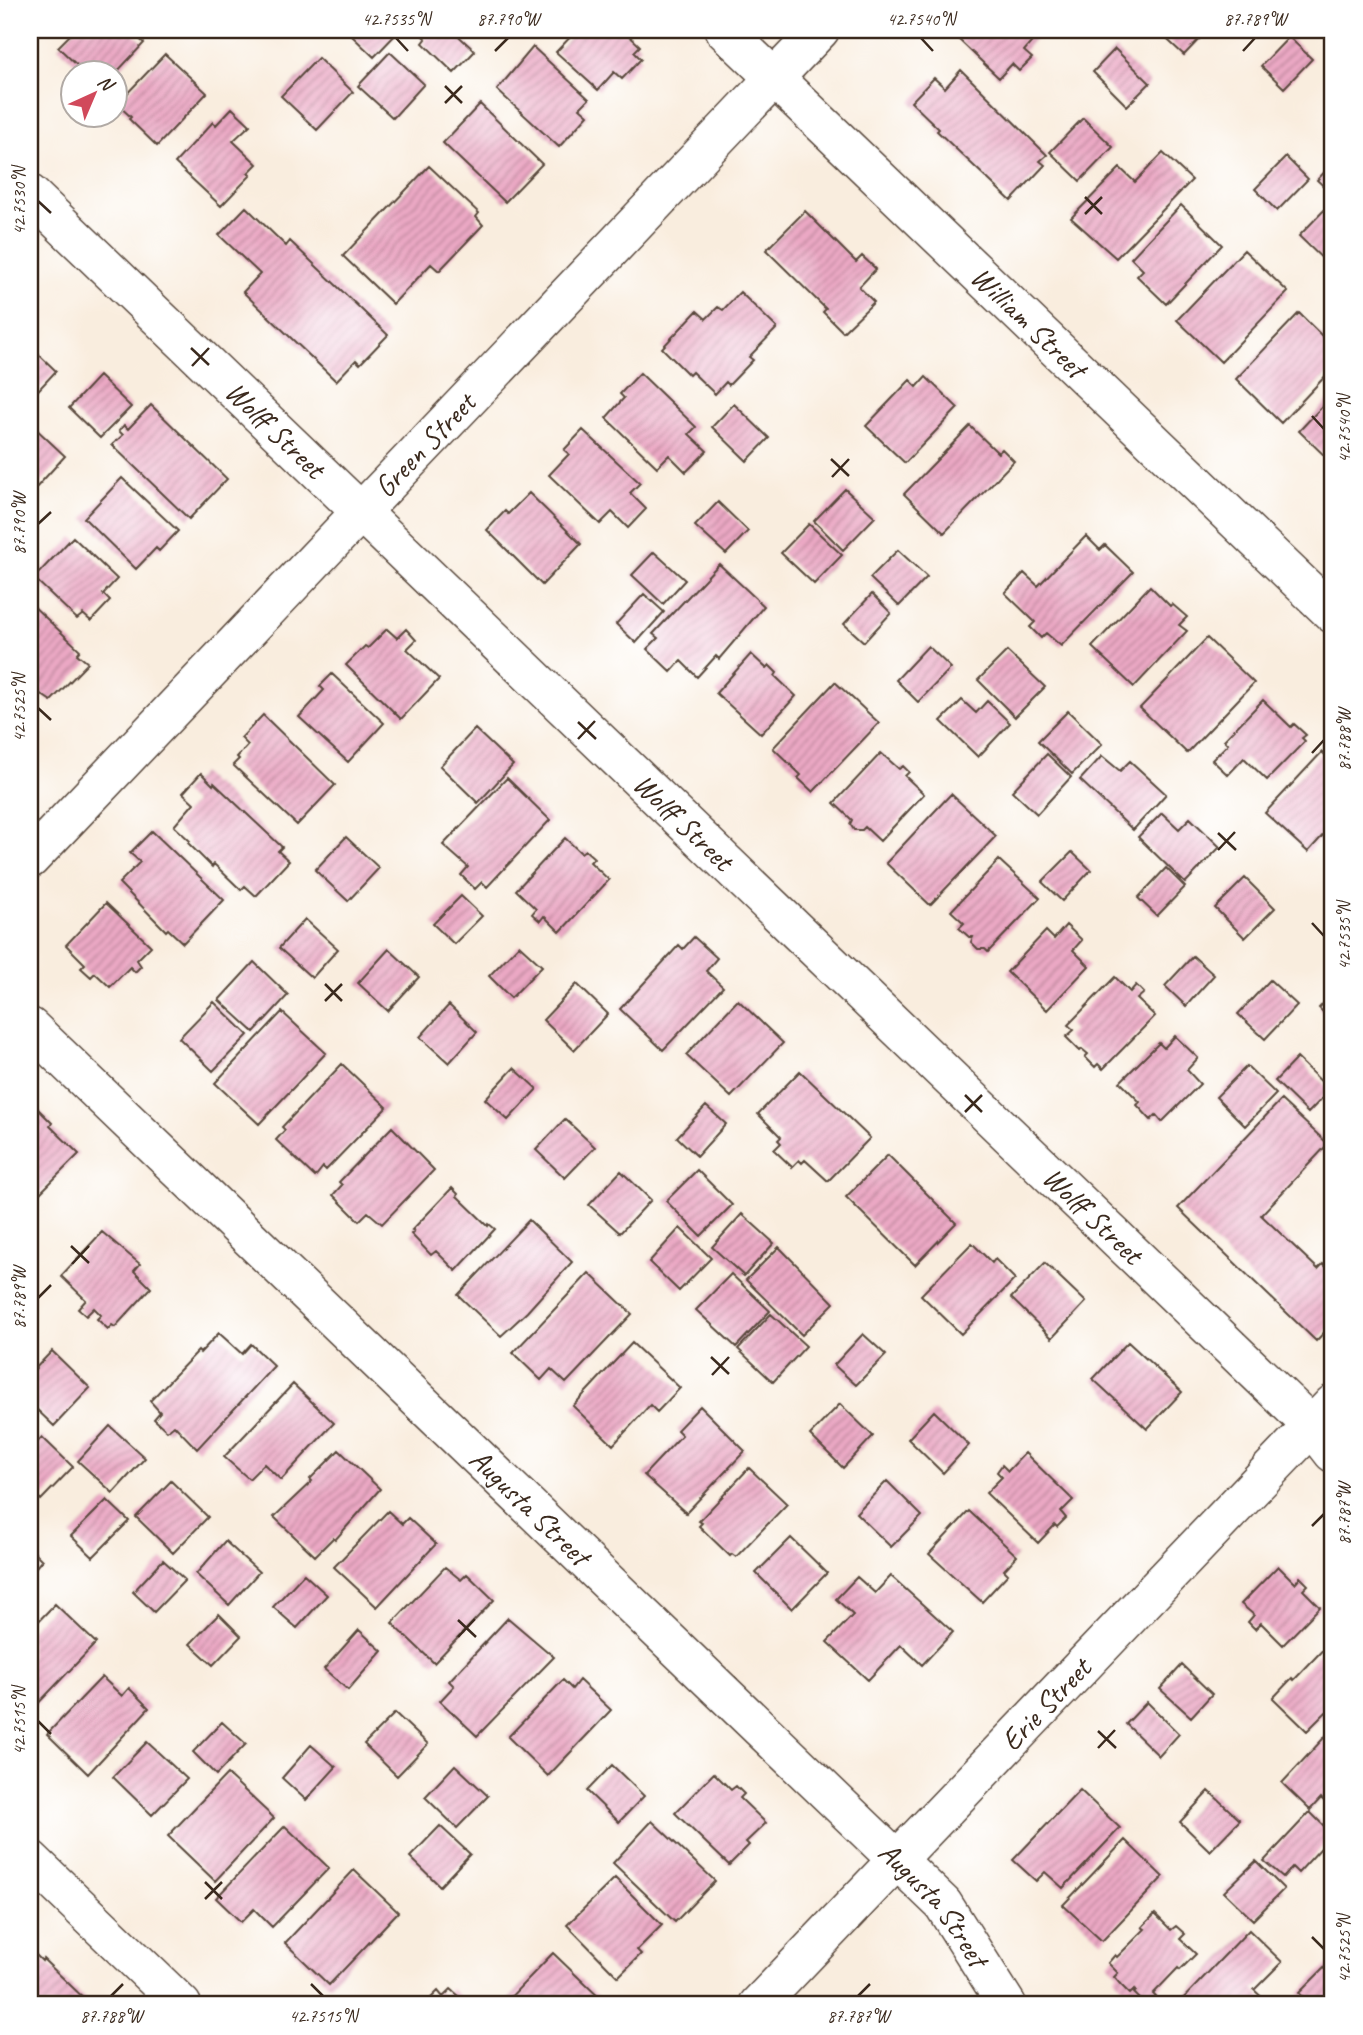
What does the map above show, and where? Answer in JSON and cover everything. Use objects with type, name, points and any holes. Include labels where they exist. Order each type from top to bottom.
[{"type":"street","name":"William Street","points":[[724,30],[1333,614]]},
{"type":"street","name":"Green Street","points":[[30,859],[820,30]]},
{"type":"street","name":"Wolff Street","points":[[30,194],[360,512],[1326,1428]]},
{"type":"street","name":"Augusta Street","points":[[30,1027],[943,1904],[1007,2005]]},
{"type":"street","name":"Erie Street","points":[[758,2005],[897,1860],[1326,1428]]},
{"type":"street","points":[[30,1859],[182,2005]]},
{"type":"building","points":[[75,30],[129,30],[144,43],[128,60],[72,60],[58,47]]},
{"type":"building","points":[[358,30],[400,30],[374,57],[352,36]]},
{"type":"building","points":[[417,30],[452,30],[475,51],[454,73],[423,43],[426,39]]},
{"type":"building","points":[[577,30],[623,30],[640,46],[634,52],[641,59],[622,79],[614,72],[598,90],[556,52]]},
{"type":"building","points":[[963,30],[1028,30],[1036,37],[1024,51],[1032,58],[1019,71],[1012,64],[999,78],[956,37]]},
{"type":"building","points":[[1157,30],[1203,30],[1206,32],[1184,55]]},
{"type":"building","points":[[1289,37],[1312,59],[1284,88],[1261,66]]},
{"type":"building","points":[[533,47],[589,99],[580,108],[588,115],[559,147],[497,90]]},
{"type":"building","points":[[1115,49],[1150,83],[1127,106],[1093,72]]},
{"type":"building","points":[[390,52],[424,84],[393,118],[358,86]]},
{"type":"building","points":[[165,54],[207,93],[157,146],[130,120],[130,90]]},
{"type":"building","points":[[318,58],[353,92],[317,130],[281,96]]},
{"type":"building","points":[[961,70],[1047,155],[1040,161],[1045,165],[1011,201],[937,131],[939,129],[911,102],[934,78],[945,88]]},
{"type":"building","points":[[480,104],[542,164],[505,202],[443,143]]},
{"type":"building","points":[[232,108],[250,125],[233,141],[257,164],[248,173],[251,175],[221,206],[175,163],[213,122],[216,125]]},
{"type":"building","points":[[1083,118],[1113,147],[1080,181],[1050,152]]},
{"type":"building","points":[[1163,153],[1192,180],[1116,258],[1071,218],[1120,168],[1135,182]]},
{"type":"building","points":[[1286,157],[1308,179],[1277,211],[1255,189]]},
{"type":"building","points":[[1333,163],[1333,195],[1317,180]]},
{"type":"building","points":[[429,166],[479,213],[476,217],[483,225],[439,271],[431,264],[393,304],[343,256]]},
{"type":"building","points":[[1331,203],[1333,205],[1333,269],[1299,236]]},
{"type":"building","points":[[1181,205],[1222,245],[1166,304],[1137,276],[1143,270],[1131,258]]},
{"type":"building","points":[[246,207],[286,246],[290,241],[388,335],[360,364],[356,360],[336,381],[243,292],[260,274],[219,235]]},
{"type":"building","points":[[805,211],[856,262],[862,256],[876,269],[859,287],[874,302],[843,332],[823,312],[826,309],[766,250]]},
{"type":"building","points":[[1244,250],[1288,292],[1221,362],[1177,320]]},
{"type":"building","points":[[740,292],[777,328],[749,357],[753,360],[729,385],[726,382],[715,394],[692,372],[689,375],[662,348],[697,311],[706,319],[718,307],[723,310]]},
{"type":"building","points":[[1299,313],[1333,347],[1333,368],[1281,423],[1236,379]]},
{"type":"building","points":[[30,346],[56,371],[30,399]]},
{"type":"building","points":[[640,373],[696,427],[689,434],[707,451],[686,472],[669,455],[657,467],[606,418],[624,398],[620,394]]},
{"type":"building","points":[[99,376],[131,407],[100,438],[69,408]]},
{"type":"building","points":[[926,377],[958,408],[905,463],[866,426],[910,380],[917,387]]},
{"type":"building","points":[[1333,395],[1333,464],[1299,431]]},
{"type":"building","points":[[734,404],[769,438],[747,461],[712,427]]},
{"type":"building","points":[[151,405],[227,479],[189,519],[112,445],[123,435],[119,431],[124,425],[128,429]]},
{"type":"building","points":[[33,426],[65,456],[35,489],[30,484],[30,430]]},
{"type":"building","points":[[970,426],[998,453],[1002,449],[1014,461],[944,533],[904,494]]},
{"type":"building","points":[[583,430],[640,483],[630,493],[646,509],[628,528],[612,512],[600,524],[549,475],[569,454],[564,450]]},
{"type":"building","points":[[122,478],[178,531],[159,551],[156,548],[136,569],[84,518]]},
{"type":"building","points":[[845,489],[875,517],[843,550],[814,521]]},
{"type":"building","points":[[529,493],[581,544],[542,585],[487,530],[505,511],[508,514]]},
{"type":"building","points":[[718,502],[748,531],[726,554],[695,526]]},
{"type":"building","points":[[809,524],[842,555],[814,584],[781,553]]},
{"type":"building","points":[[1086,536],[1100,550],[1105,545],[1133,572],[1061,646],[1046,633],[1041,638],[1030,627],[1035,622],[1005,593],[1024,573],[1038,586]]},
{"type":"building","points":[[73,537],[117,579],[103,594],[110,601],[91,621],[83,614],[77,619],[34,578]]},
{"type":"building","points":[[898,550],[927,577],[899,606],[870,578]]},
{"type":"building","points":[[654,552],[685,580],[663,604],[632,575]]},
{"type":"building","points":[[719,564],[764,606],[719,659],[716,656],[697,677],[681,661],[671,672],[647,649],[658,638],[653,634]]},
{"type":"building","points":[[1150,586],[1170,606],[1172,604],[1187,617],[1179,625],[1187,631],[1134,687],[1092,647]]},
{"type":"building","points":[[644,594],[664,612],[636,643],[616,624]]},
{"type":"building","points":[[872,594],[891,613],[864,642],[844,624]]},
{"type":"building","points":[[30,603],[80,650],[77,654],[88,663],[51,701],[39,693],[38,695],[30,687]]},
{"type":"building","points":[[387,629],[397,638],[406,629],[416,640],[407,649],[439,679],[401,719],[346,665]]},
{"type":"building","points":[[1207,638],[1254,683],[1187,753],[1140,708]]},
{"type":"building","points":[[928,646],[951,668],[918,702],[896,680]]},
{"type":"building","points":[[1007,651],[1045,687],[1015,717],[978,680]]},
{"type":"building","points":[[751,654],[766,668],[769,665],[777,673],[775,676],[796,696],[761,734],[716,693]]},
{"type":"building","points":[[332,674],[384,723],[348,762],[299,717],[324,690],[320,686]]},
{"type":"building","points":[[835,682],[879,723],[813,792],[798,778],[801,775],[773,748]]},
{"type":"building","points":[[962,700],[976,713],[987,701],[1010,723],[978,757],[941,721]]},
{"type":"building","points":[[1263,700],[1291,727],[1294,724],[1306,735],[1302,738],[1305,741],[1267,780],[1244,758],[1228,775],[1212,760],[1228,744],[1224,740]]},
{"type":"building","points":[[1068,711],[1102,744],[1072,774],[1038,741]]},
{"type":"building","points":[[263,715],[335,785],[297,825],[233,765],[248,745],[241,738]]},
{"type":"building","points":[[475,729],[513,765],[478,803],[440,766]]},
{"type":"building","points":[[1322,752],[1333,762],[1333,824],[1308,852],[1265,813]]},
{"type":"building","points":[[881,753],[899,769],[903,766],[909,772],[905,776],[924,794],[880,841],[865,827],[862,830],[854,830],[850,824],[852,820],[834,803]]},
{"type":"building","points":[[1047,754],[1071,777],[1037,814],[1012,791]]},
{"type":"building","points":[[1102,756],[1120,771],[1130,761],[1166,794],[1133,830],[1080,780]]},
{"type":"building","points":[[201,773],[282,847],[278,851],[289,861],[256,896],[245,886],[241,890],[214,864],[212,867],[174,826],[194,803],[183,793]]},
{"type":"building","points":[[507,778],[550,820],[487,887],[482,882],[475,889],[461,875],[468,867],[443,845]]},
{"type":"building","points":[[951,794],[996,836],[930,905],[886,863]]},
{"type":"building","points":[[1162,813],[1179,829],[1190,818],[1220,847],[1185,883],[1138,837]]},
{"type":"building","points":[[152,831],[224,900],[183,943],[168,929],[166,931],[119,883],[140,862],[130,853]]},
{"type":"building","points":[[346,837],[379,868],[348,901],[315,870]]},
{"type":"building","points":[[565,838],[581,853],[585,850],[594,858],[590,862],[609,880],[560,932],[544,916],[540,921],[532,914],[536,909],[516,890]]},
{"type":"building","points":[[1072,852],[1091,870],[1062,901],[1042,882]]},
{"type":"building","points":[[999,860],[1040,898],[988,952],[978,949],[971,942],[973,937],[969,937],[959,928],[964,923],[951,911]]},
{"type":"building","points":[[1166,868],[1185,887],[1157,916],[1138,898]]},
{"type":"building","points":[[1245,878],[1275,908],[1245,938],[1215,908]]},
{"type":"building","points":[[461,896],[482,916],[454,944],[433,924]]},
{"type":"building","points":[[106,903],[151,946],[137,960],[141,966],[135,972],[130,967],[110,987],[95,973],[91,977],[81,968],[85,964],[66,945]]},
{"type":"building","points":[[305,919],[338,949],[312,978],[279,948]]},
{"type":"building","points":[[1066,925],[1082,940],[1073,950],[1089,966],[1047,1010],[1007,972],[1046,931],[1054,939]]},
{"type":"building","points":[[694,937],[717,958],[706,971],[723,987],[663,1050],[620,1009],[679,945],[683,949]]},
{"type":"building","points":[[519,945],[542,966],[511,998],[489,976]]},
{"type":"building","points":[[389,949],[419,977],[388,1011],[358,983]]},
{"type":"building","points":[[1193,956],[1214,975],[1186,1006],[1165,986]]},
{"type":"building","points":[[254,962],[288,995],[254,1032],[219,1000]]},
{"type":"building","points":[[1115,977],[1130,992],[1136,985],[1144,993],[1137,999],[1155,1016],[1103,1069],[1098,1064],[1095,1067],[1085,1057],[1088,1054],[1082,1049],[1080,1051],[1066,1037],[1074,1030],[1068,1025]]},
{"type":"building","points":[[1270,980],[1297,1005],[1265,1039],[1238,1014]]},
{"type":"building","points":[[577,984],[608,1014],[574,1050],[543,1020]]},
{"type":"building","points":[[1333,993],[1333,1022],[1319,1008]]},
{"type":"building","points":[[738,1000],[783,1043],[731,1097],[686,1055]]},
{"type":"building","points":[[214,1002],[248,1035],[213,1071],[179,1038]]},
{"type":"building","points":[[449,1005],[477,1032],[449,1063],[420,1037]]},
{"type":"building","points":[[282,1012],[326,1053],[259,1124],[215,1083]]},
{"type":"building","points":[[1175,1036],[1198,1058],[1187,1070],[1200,1084],[1162,1122],[1156,1115],[1151,1120],[1137,1105],[1140,1102],[1120,1082],[1159,1043],[1164,1048]]},
{"type":"building","points":[[1297,1058],[1330,1090],[1308,1113],[1275,1081]]},
{"type":"building","points":[[342,1064],[387,1107],[326,1170],[323,1167],[315,1177],[276,1140],[285,1130],[282,1127]]},
{"type":"building","points":[[1247,1066],[1276,1094],[1245,1126],[1216,1097]]},
{"type":"building","points":[[514,1068],[537,1089],[508,1120],[485,1099]]},
{"type":"building","points":[[800,1071],[870,1138],[828,1181],[805,1160],[802,1163],[799,1160],[792,1167],[774,1150],[781,1143],[778,1140],[781,1137],[758,1114]]},
{"type":"building","points":[[1281,1100],[1328,1144],[1261,1215],[1318,1269],[1323,1264],[1333,1273],[1333,1323],[1316,1341],[1178,1208]]},
{"type":"building","points":[[30,1101],[52,1123],[50,1126],[79,1154],[38,1195],[30,1187]]},
{"type":"building","points":[[706,1106],[726,1124],[697,1156],[677,1137]]},
{"type":"building","points":[[565,1119],[595,1147],[565,1178],[536,1150]]},
{"type":"building","points":[[392,1127],[434,1170],[382,1224],[368,1212],[359,1221],[333,1195],[342,1185],[339,1182]]},
{"type":"building","points":[[888,1155],[956,1223],[915,1265],[846,1197]]},
{"type":"building","points":[[697,1170],[732,1205],[701,1236],[666,1201]]},
{"type":"building","points":[[621,1171],[651,1200],[620,1233],[589,1205]]},
{"type":"building","points":[[452,1188],[488,1226],[489,1224],[495,1229],[456,1271],[436,1251],[431,1255],[411,1234]]},
{"type":"building","points":[[742,1214],[774,1243],[744,1276],[712,1247]]},
{"type":"building","points":[[529,1220],[572,1262],[527,1312],[501,1336],[458,1295]]},
{"type":"building","points":[[680,1228],[711,1258],[679,1291],[649,1262]]},
{"type":"building","points":[[102,1232],[140,1264],[134,1271],[151,1288],[115,1327],[112,1325],[108,1329],[97,1319],[101,1315],[94,1308],[86,1316],[78,1309],[86,1300],[61,1276]]},
{"type":"building","points":[[972,1243],[992,1263],[995,1259],[1015,1279],[961,1334],[921,1295]]},
{"type":"building","points":[[779,1247],[834,1303],[802,1335],[746,1280]]},
{"type":"building","points":[[1045,1263],[1086,1302],[1052,1338],[1011,1298]]},
{"type":"building","points":[[589,1273],[632,1314],[566,1383],[551,1369],[541,1380],[513,1353]]},
{"type":"building","points":[[731,1274],[770,1311],[736,1347],[696,1310]]},
{"type":"building","points":[[771,1314],[806,1346],[773,1382],[738,1349]]},
{"type":"building","points":[[219,1333],[242,1354],[251,1344],[274,1366],[197,1449],[174,1425],[167,1431],[154,1419],[160,1412],[150,1401]]},
{"type":"building","points":[[863,1334],[886,1355],[856,1385],[834,1365]]},
{"type":"building","points":[[1128,1342],[1182,1392],[1147,1429],[1093,1379]]},
{"type":"building","points":[[632,1343],[680,1388],[657,1412],[650,1405],[613,1445],[573,1406]]},
{"type":"building","points":[[52,1351],[90,1388],[54,1426],[30,1403],[30,1374]]},
{"type":"building","points":[[293,1384],[334,1423],[281,1480],[264,1464],[249,1479],[224,1457]]},
{"type":"building","points":[[840,1404],[873,1436],[843,1468],[810,1435]]},
{"type":"building","points":[[700,1406],[745,1451],[686,1513],[644,1475],[682,1435],[677,1430]]},
{"type":"building","points":[[934,1411],[969,1445],[943,1473],[908,1439]]},
{"type":"building","points":[[110,1426],[145,1458],[113,1493],[78,1461]]},
{"type":"building","points":[[42,1437],[73,1467],[41,1500],[30,1489],[30,1450]]},
{"type":"building","points":[[339,1450],[380,1489],[335,1540],[333,1538],[315,1556],[274,1517],[312,1481],[310,1479]]},
{"type":"building","points":[[1025,1453],[1073,1500],[1061,1512],[1066,1518],[1057,1527],[1055,1525],[1038,1543],[986,1493],[1002,1477],[997,1472],[1002,1465],[1008,1471]]},
{"type":"building","points":[[749,1468],[787,1504],[736,1557],[732,1554],[730,1556],[699,1526],[702,1523],[699,1521]]},
{"type":"building","points":[[171,1481],[208,1517],[173,1553],[136,1517]]},
{"type":"building","points":[[887,1481],[922,1516],[891,1547],[856,1513]]},
{"type":"building","points":[[107,1500],[129,1521],[93,1557],[71,1536]]},
{"type":"building","points":[[388,1511],[402,1524],[408,1518],[436,1544],[377,1607],[334,1567]]},
{"type":"building","points":[[969,1511],[1017,1556],[1004,1570],[1008,1574],[982,1602],[929,1554]]},
{"type":"building","points":[[791,1538],[827,1573],[792,1609],[756,1573]]},
{"type":"building","points":[[225,1541],[259,1572],[229,1605],[196,1574]]},
{"type":"building","points":[[30,1548],[42,1560],[30,1574]]},
{"type":"building","points":[[163,1560],[185,1580],[154,1612],[133,1592]]},
{"type":"building","points":[[1278,1566],[1295,1583],[1300,1577],[1308,1585],[1303,1590],[1320,1607],[1283,1645],[1261,1623],[1255,1629],[1248,1622],[1254,1615],[1241,1604]]},
{"type":"building","points":[[445,1567],[461,1580],[467,1574],[494,1600],[434,1663],[392,1623]]},
{"type":"building","points":[[304,1574],[327,1595],[297,1628],[273,1607]]},
{"type":"building","points":[[891,1576],[953,1632],[922,1665],[901,1645],[868,1680],[827,1642],[853,1615],[836,1599],[857,1577],[875,1593]]},
{"type":"building","points":[[55,1604],[96,1643],[30,1712],[30,1630]]},
{"type":"building","points":[[219,1614],[241,1636],[213,1665],[190,1644]]},
{"type":"building","points":[[508,1618],[554,1657],[477,1736],[440,1701],[454,1686],[449,1681]]},
{"type":"building","points":[[359,1630],[382,1651],[348,1690],[324,1669]]},
{"type":"building","points":[[1333,1639],[1333,1713],[1331,1716],[1326,1712],[1307,1731],[1273,1698]]},
{"type":"building","points":[[1182,1665],[1212,1694],[1191,1717],[1160,1689]]},
{"type":"building","points":[[102,1677],[122,1696],[129,1688],[149,1708],[88,1774],[47,1734]]},
{"type":"building","points":[[563,1680],[572,1689],[579,1680],[611,1710],[548,1776],[508,1737]]},
{"type":"building","points":[[1147,1702],[1179,1734],[1159,1756],[1126,1724]]},
{"type":"building","points":[[395,1713],[428,1744],[397,1776],[364,1744]]},
{"type":"building","points":[[222,1722],[246,1744],[216,1775],[193,1752]]},
{"type":"building","points":[[1333,1728],[1333,1800],[1328,1805],[1321,1798],[1310,1810],[1282,1783]]},
{"type":"building","points":[[147,1742],[187,1779],[152,1815],[113,1777]]},
{"type":"building","points":[[311,1745],[336,1767],[306,1800],[282,1778]]},
{"type":"building","points":[[455,1765],[488,1796],[457,1828],[425,1797]]},
{"type":"building","points":[[612,1765],[644,1796],[619,1822],[587,1791]]},
{"type":"building","points":[[714,1773],[731,1790],[736,1786],[744,1794],[740,1798],[766,1823],[746,1842],[749,1845],[729,1865],[675,1813]]},
{"type":"building","points":[[227,1774],[274,1818],[215,1881],[168,1836]]},
{"type":"building","points":[[1080,1790],[1120,1828],[1063,1888],[1045,1872],[1036,1881],[1013,1860]]},
{"type":"building","points":[[1209,1791],[1240,1820],[1210,1851],[1180,1822]]},
{"type":"building","points":[[1310,1812],[1333,1835],[1298,1873],[1292,1867],[1283,1877],[1264,1861]]},
{"type":"building","points":[[652,1821],[715,1881],[675,1922],[613,1863]]},
{"type":"building","points":[[285,1826],[329,1868],[272,1927],[254,1909],[241,1922],[216,1898]]},
{"type":"building","points":[[440,1826],[470,1854],[440,1886],[410,1857]]},
{"type":"building","points":[[1125,1840],[1163,1877],[1102,1941],[1063,1905]]},
{"type":"building","points":[[1256,1861],[1284,1889],[1253,1920],[1224,1892]]},
{"type":"building","points":[[354,1870],[398,1912],[329,1985],[285,1943]]},
{"type":"building","points":[[615,1878],[662,1925],[637,1950],[641,1954],[618,1977],[567,1925]]},
{"type":"building","points":[[1155,1914],[1171,1930],[1176,1926],[1185,1934],[1180,1939],[1196,1954],[1180,1970],[1178,1968],[1153,1994],[1156,1997],[1146,2005],[1134,1993],[1135,1989],[1130,1994],[1121,1985],[1114,1977],[1118,1973],[1108,1963],[1145,1929],[1142,1927]]},
{"type":"building","points":[[1249,1930],[1282,1962],[1254,1990],[1267,2002],[1264,2005],[1177,2005]]},
{"type":"building","points":[[30,1949],[42,1961],[43,1959],[91,2005],[30,2005]]},
{"type":"building","points":[[553,1953],[606,2004],[503,2005]]},
{"type":"building","points":[[1328,1964],[1333,1969],[1333,2005],[1312,2005],[1299,1993]]},
{"type":"building","points":[[451,1989],[469,2005],[424,2005],[438,1991],[443,1997]]}]
